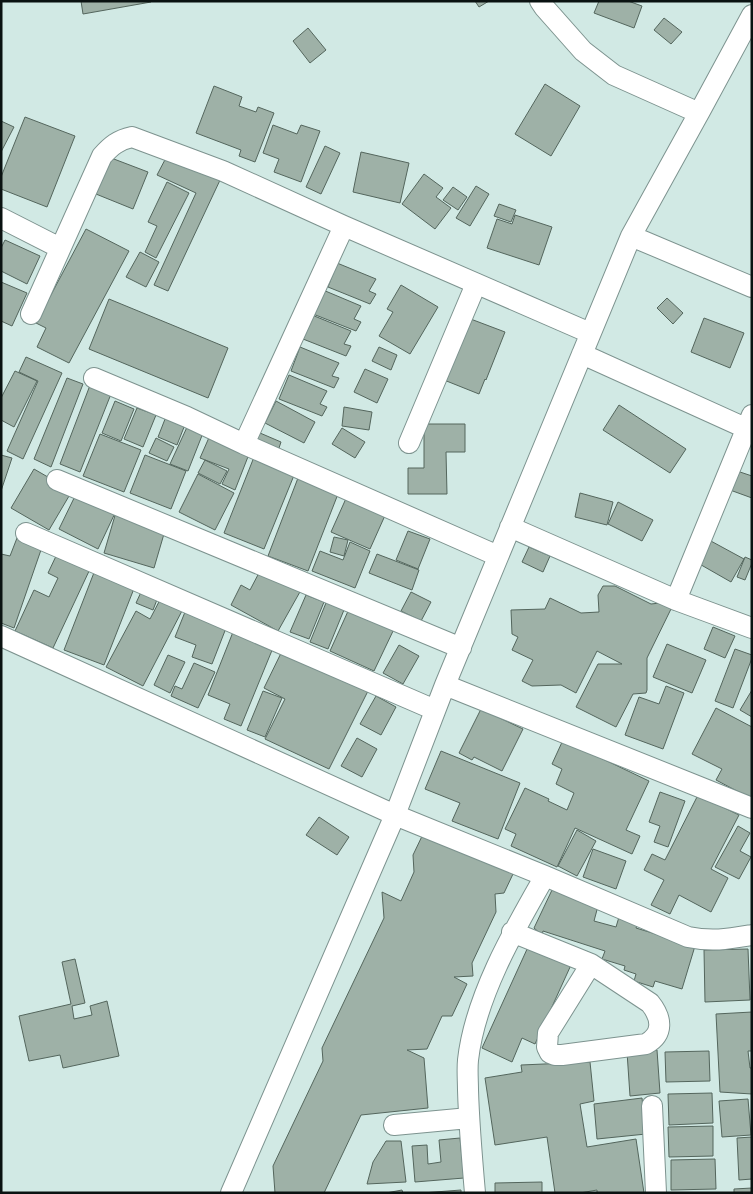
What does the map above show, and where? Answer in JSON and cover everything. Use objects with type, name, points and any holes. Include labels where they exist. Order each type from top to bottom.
[{"type":"street","points":[[540,1],[583,51],[614,74],[699,113]]},
{"type":"street","points":[[231,1193],[395,815],[445,685],[631,236],[752,15]]},
{"type":"street","points":[[31,314],[102,156],[112,145],[120,140],[132,137],[223,171],[590,333]]},
{"type":"street","points":[[1,218],[60,248]]},
{"type":"street","points":[[244,444],[344,226]]},
{"type":"street","points":[[631,236],[752,287]]},
{"type":"street","points":[[409,444],[476,284]]},
{"type":"street","points":[[582,354],[750,425],[676,600]]},
{"type":"street","points":[[94,378],[187,417],[498,556]]},
{"type":"street","points":[[57,480],[461,648]]},
{"type":"street","points":[[510,528],[676,600],[752,628]]},
{"type":"street","points":[[26,533],[436,710]]},
{"type":"street","points":[[1,636],[395,815],[688,937],[706,941],[752,935]]},
{"type":"street","points":[[445,685],[752,808]]},
{"type":"street","points":[[475,1193],[469,1118],[468,1062],[472,1035],[480,1010],[512,932],[545,876]]},
{"type":"street","points":[[512,932],[591,964],[650,1003],[656,1011],[660,1026],[658,1036],[654,1040],[646,1044],[562,1055],[550,1053],[547,1047],[548,1033],[591,964]]},
{"type":"street","points":[[652,1106],[656,1193]]},
{"type":"street","points":[[394,1125],[469,1118]]},
{"type":"building","points":[[81,1],[151,1],[151,2],[83,14]]},
{"type":"building","points":[[475,1],[489,1],[479,7]]},
{"type":"building","points":[[599,1],[628,1],[642,6],[634,28],[594,13]]},
{"type":"building","points":[[664,18],[682,32],[671,44],[654,30]]},
{"type":"building","points":[[308,28],[326,50],[310,63],[293,41]]},
{"type":"building","points":[[545,84],[580,106],[551,156],[515,134]]},
{"type":"building","points":[[214,86],[242,97],[239,106],[256,112],[258,107],[274,113],[255,162],[239,156],[241,150],[196,133]]},
{"type":"building","points":[[25,117],[75,136],[47,207],[1,189],[1,177]]},
{"type":"building","points":[[1,121],[14,127],[1,152]]},
{"type":"building","points":[[273,125],[297,134],[301,125],[320,131],[301,182],[274,172],[279,159],[263,153]]},
{"type":"building","points":[[325,146],[340,153],[321,194],[306,187]]},
{"type":"building","points":[[361,152],[409,163],[400,203],[353,192]]},
{"type":"building","points":[[168,154],[221,178],[168,291],[154,285],[196,193],[157,175]]},
{"type":"building","points":[[106,156],[148,172],[133,209],[91,192]]},
{"type":"building","points":[[424,174],[443,188],[436,197],[451,208],[435,229],[402,204]]},
{"type":"building","points":[[167,182],[189,193],[156,258],[145,252],[157,226],[148,222]]},
{"type":"building","points":[[476,186],[489,194],[470,226],[456,218]]},
{"type":"building","points":[[453,187],[467,197],[458,210],[443,200]]},
{"type":"building","points":[[499,204],[516,210],[511,222],[494,216]]},
{"type":"building","points":[[515,215],[552,227],[539,265],[487,248],[497,219],[512,224]]},
{"type":"building","points":[[86,229],[129,251],[69,363],[37,347],[46,328],[36,323]]},
{"type":"building","points":[[5,240],[40,256],[27,284],[1,271],[1,248]]},
{"type":"building","points":[[140,252],[159,262],[146,287],[126,277]]},
{"type":"building","points":[[337,263],[376,279],[369,291],[376,294],[370,304],[328,287]]},
{"type":"building","points":[[1,282],[27,293],[12,326],[1,321]]},
{"type":"building","points":[[401,285],[438,307],[410,354],[379,336],[393,312],[387,309]]},
{"type":"building","points":[[323,290],[361,306],[354,319],[361,322],[356,331],[313,314]]},
{"type":"building","points":[[667,298],[683,313],[673,324],[657,308]]},
{"type":"building","points":[[109,299],[228,348],[208,398],[89,349]]},
{"type":"building","points":[[312,315],[351,331],[344,344],[351,346],[346,356],[303,339]]},
{"type":"building","points":[[468,318],[505,332],[479,394],[444,380]]},
{"type":"building","points":[[704,318],[744,333],[730,368],[691,352]]},
{"type":"building","points":[[300,347],[339,363],[332,376],[339,378],[334,388],[291,371]]},
{"type":"building","points":[[379,347],[397,355],[391,370],[372,361]]},
{"type":"building","points":[[26,357],[62,373],[23,459],[7,451],[38,381],[19,372]]},
{"type":"building","points":[[365,369],[388,379],[377,403],[354,392]]},
{"type":"building","points":[[15,371],[37,381],[14,427],[1,420],[1,398]]},
{"type":"building","points":[[289,375],[327,391],[320,404],[327,407],[322,416],[279,399]]},
{"type":"building","points":[[67,378],[83,384],[51,467],[34,459]]},
{"type":"building","points":[[92,380],[113,389],[80,472],[60,464]]},
{"type":"building","points":[[115,401],[134,409],[121,441],[102,433]]},
{"type":"building","points":[[276,401],[315,422],[304,443],[265,423]]},
{"type":"building","points":[[619,405],[686,449],[670,473],[603,430]]},
{"type":"building","points":[[344,407],[372,412],[369,430],[342,426]]},
{"type":"building","points":[[137,408],[156,415],[143,447],[124,439]]},
{"type":"building","points":[[167,414],[186,422],[177,445],[158,437]]},
{"type":"building","points":[[424,424],[465,424],[465,452],[446,452],[447,494],[408,494],[408,468],[424,468]]},
{"type":"building","points":[[188,425],[203,433],[188,471],[170,464]]},
{"type":"building","points":[[342,428],[365,442],[355,458],[332,444]]},
{"type":"building","points":[[253,430],[281,442],[277,454],[248,443]]},
{"type":"building","points":[[211,433],[251,449],[235,490],[222,484],[229,469],[200,458]]},
{"type":"building","points":[[100,434],[141,450],[124,492],[83,476]]},
{"type":"building","points":[[156,438],[174,447],[167,461],[149,453]]},
{"type":"building","points":[[256,452],[297,468],[264,549],[224,533]]},
{"type":"building","points":[[1,455],[12,458],[1,491]]},
{"type":"building","points":[[145,455],[186,471],[171,509],[130,493]]},
{"type":"building","points":[[205,460],[227,471],[220,484],[198,473]]},
{"type":"building","points":[[34,469],[72,491],[49,530],[11,508]]},
{"type":"building","points":[[737,471],[752,476],[752,498],[730,490]]},
{"type":"building","points":[[198,474],[234,493],[215,530],[179,512]]},
{"type":"building","points":[[298,478],[338,494],[308,571],[268,556]]},
{"type":"building","points":[[77,492],[116,511],[98,549],[59,529]]},
{"type":"building","points":[[580,493],[613,502],[607,525],[575,517]]},
{"type":"building","points":[[348,494],[387,511],[370,549],[331,532]]},
{"type":"building","points":[[618,502],[653,520],[642,541],[608,524]]},
{"type":"building","points":[[116,512],[166,527],[154,568],[104,553]]},
{"type":"building","points":[[408,531],[430,539],[418,569],[396,560]]},
{"type":"building","points":[[334,537],[348,540],[344,556],[330,552]]},
{"type":"building","points":[[17,538],[42,547],[14,628],[1,623],[1,554],[10,556]]},
{"type":"building","points":[[709,540],[744,559],[731,582],[696,562]]},
{"type":"building","points":[[350,542],[370,551],[355,588],[312,571],[320,551],[343,560]]},
{"type":"building","points":[[529,547],[550,556],[543,572],[522,562]]},
{"type":"building","points":[[57,554],[90,569],[53,648],[15,631],[34,590],[49,597],[58,578],[48,573]]},
{"type":"building","points":[[377,554],[419,570],[412,590],[369,573]]},
{"type":"building","points":[[745,557],[752,560],[752,563],[745,580],[737,577]]},
{"type":"building","points":[[261,569],[301,590],[278,631],[231,605],[241,585],[250,590]]},
{"type":"building","points":[[95,570],[135,586],[104,665],[64,650]]},
{"type":"building","points":[[603,586],[615,586],[651,604],[660,603],[671,609],[647,658],[646,693],[633,694],[616,727],[576,707],[598,664],[622,664],[597,651],[576,693],[561,685],[532,686],[522,681],[533,660],[512,650],[518,637],[512,634],[511,610],[545,609],[550,598],[581,613],[599,612],[598,595]]},
{"type":"building","points":[[142,590],[158,597],[153,610],[136,603]]},
{"type":"building","points":[[411,592],[431,602],[421,621],[401,611]]},
{"type":"building","points":[[306,595],[324,602],[309,639],[290,632]]},
{"type":"building","points":[[162,596],[184,607],[143,686],[106,667],[136,611],[150,619]]},
{"type":"building","points":[[328,598],[346,605],[328,649],[310,642]]},
{"type":"building","points":[[187,607],[228,623],[212,664],[192,657],[196,645],[175,637]]},
{"type":"building","points":[[349,609],[394,629],[374,671],[330,651]]},
{"type":"building","points":[[235,627],[275,643],[241,726],[224,719],[230,704],[208,695]]},
{"type":"building","points":[[713,627],[735,636],[725,658],[704,649]]},
{"type":"building","points":[[667,644],[706,660],[692,693],[653,677]]},
{"type":"building","points":[[399,645],[419,656],[403,684],[383,673]]},
{"type":"building","points":[[284,647],[369,689],[329,769],[265,739],[285,699],[264,688]]},
{"type":"building","points":[[735,649],[752,655],[752,658],[733,708],[715,701]]},
{"type":"building","points":[[168,655],[185,662],[170,693],[154,685]]},
{"type":"building","points":[[194,663],[215,672],[198,708],[171,696],[175,686],[182,689]]},
{"type":"building","points":[[666,686],[684,693],[663,749],[625,735],[639,697],[659,704]]},
{"type":"building","points":[[752,690],[752,717],[740,710]]},
{"type":"building","points":[[263,691],[282,698],[265,737],[247,730]]},
{"type":"building","points":[[376,696],[396,707],[381,735],[360,724]]},
{"type":"building","points":[[716,708],[752,727],[752,799],[716,780],[722,769],[692,754]]},
{"type":"building","points":[[481,709],[523,729],[502,771],[474,757],[472,760],[459,753]]},
{"type":"building","points":[[357,738],[377,749],[362,777],[341,766]]},
{"type":"building","points":[[563,740],[649,781],[626,830],[640,836],[632,854],[575,828],[557,867],[511,846],[516,834],[505,829],[525,788],[567,810],[574,793],[556,784],[562,769],[552,764]]},
{"type":"building","points":[[441,751],[520,783],[498,839],[452,821],[460,803],[425,789]]},
{"type":"building","points":[[660,792],[685,801],[668,847],[654,842],[660,826],[649,822]]},
{"type":"building","points":[[698,795],[739,815],[711,869],[728,878],[711,912],[679,895],[670,914],[651,905],[664,880],[644,870],[652,854],[665,860]]},
{"type":"building","points":[[319,817],[349,837],[337,855],[306,835]]},
{"type":"building","points":[[738,826],[750,833],[740,851],[751,857],[739,879],[715,867]]},
{"type":"building","points":[[577,830],[596,841],[577,876],[558,866]]},
{"type":"building","points":[[424,832],[513,874],[504,893],[495,894],[496,912],[472,963],[473,976],[454,977],[467,984],[452,1016],[442,1016],[427,1049],[407,1050],[424,1058],[428,1108],[361,1115],[324,1193],[275,1193],[273,1166],[323,1061],[322,1048],[384,918],[382,892],[401,901],[414,872],[413,855]]},
{"type":"building","points":[[593,849],[626,861],[616,889],[583,877]]},
{"type":"building","points":[[552,890],[598,906],[594,921],[616,927],[619,917],[638,922],[636,928],[695,946],[682,989],[655,981],[653,987],[634,981],[636,974],[624,970],[625,966],[602,959],[605,951],[543,931],[542,935],[534,928]]},
{"type":"building","points":[[528,947],[571,965],[535,1044],[522,1038],[512,1062],[482,1048]]},
{"type":"building","points":[[748,949],[750,1000],[705,1002],[704,950]]},
{"type":"building","points":[[75,959],[85,1003],[72,1006],[74,1019],[92,1015],[90,1006],[107,1001],[119,1056],[63,1068],[60,1055],[29,1061],[19,1016],[71,1004],[62,962]]},
{"type":"building","points":[[752,1012],[752,1051],[748,1051],[750,1068],[752,1068],[752,1094],[720,1092],[716,1014]]},
{"type":"building","points":[[657,1050],[660,1093],[630,1096],[627,1052]]},
{"type":"building","points":[[709,1051],[710,1081],[666,1082],[665,1052]]},
{"type":"building","points":[[590,1062],[594,1101],[580,1104],[587,1147],[636,1139],[644,1193],[597,1193],[597,1190],[580,1193],[555,1193],[547,1137],[495,1145],[485,1078],[522,1072],[521,1065]]},
{"type":"building","points":[[712,1093],[713,1123],[669,1125],[668,1094]]},
{"type":"building","points":[[642,1098],[646,1134],[597,1139],[594,1104]]},
{"type":"building","points":[[748,1099],[751,1135],[722,1137],[719,1101]]},
{"type":"building","points":[[713,1126],[713,1156],[669,1157],[668,1127]]},
{"type":"building","points":[[752,1137],[752,1179],[739,1180],[737,1138]]},
{"type":"building","points":[[460,1138],[464,1178],[415,1182],[412,1146],[427,1145],[428,1164],[441,1162],[439,1140]]},
{"type":"building","points":[[386,1141],[401,1141],[406,1182],[367,1184],[373,1162]]},
{"type":"building","points":[[715,1159],[716,1189],[671,1190],[671,1160]]},
{"type":"building","points":[[542,1182],[542,1193],[495,1193],[495,1183]]},
{"type":"building","points":[[752,1188],[752,1193],[734,1193],[734,1189]]},
{"type":"building","points":[[402,1190],[403,1193],[386,1193]]},
{"type":"building","points":[[461,1190],[461,1193],[422,1193]]}]
